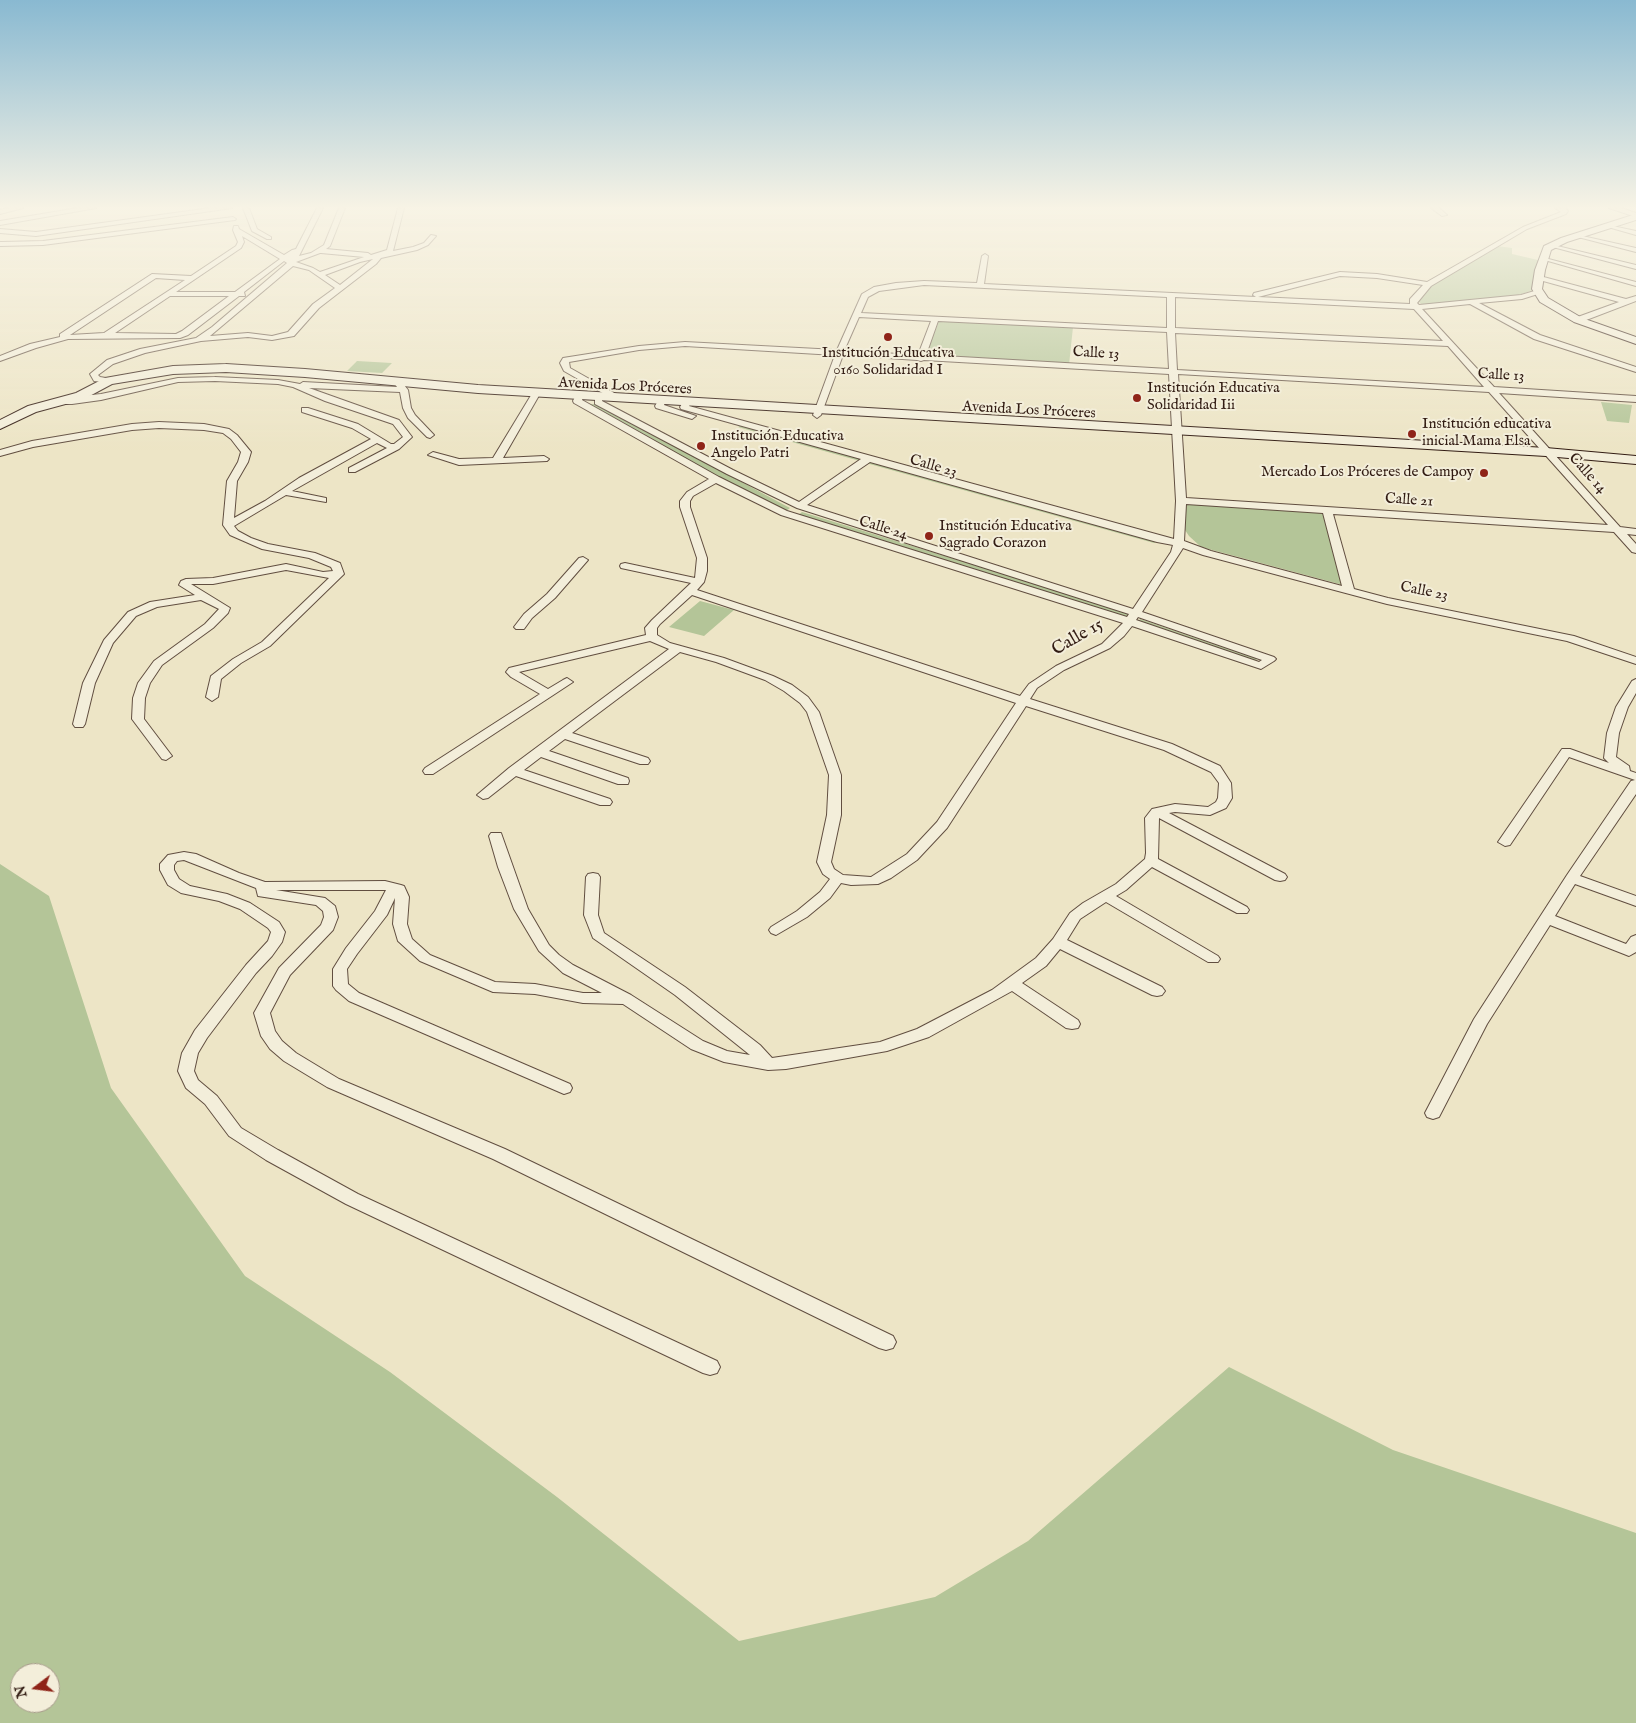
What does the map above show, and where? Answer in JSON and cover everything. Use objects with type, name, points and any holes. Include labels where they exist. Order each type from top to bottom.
[{"type":"main road","points":[[1538,291],[1544,300],[1578,320],[1636,341]]},
{"type":"main road","name":"Avenida Los Próceres","points":[[0,425],[32,409],[80,396],[110,381],[165,371],[226,368],[305,373],[400,386],[421,385],[436,392],[578,397],[1636,460]]},
{"type":"main road","name":"Avenida Los Próceres","points":[[598,399],[614,396],[661,402]]},
{"type":"main road","name":"Avenida Los Próceres","points":[[1549,455],[1636,466]]},
{"type":"street","points":[[65,338],[63,336],[69,331],[136,288]]},
{"type":"street","points":[[106,335],[176,288]]},
{"type":"street","points":[[0,359],[33,346],[65,338],[106,335],[177,336],[185,333],[247,288]]},
{"type":"street","points":[[198,340],[230,317],[263,288]]},
{"type":"street","points":[[110,381],[97,379],[94,374],[110,362],[143,351],[198,340],[248,335],[263,338],[291,334],[316,306],[339,288]]},
{"type":"street","points":[[818,412],[839,354],[865,296],[880,288]]},
{"type":"street","points":[[1031,288],[1417,307],[1522,296],[1538,291]]},
{"type":"street","points":[[1244,298],[1282,288]]},
{"type":"street","points":[[1417,307],[1413,303],[1414,299],[1424,288]]},
{"type":"street","points":[[1579,288],[1627,302]]},
{"type":"street","points":[[168,294],[257,294]]},
{"type":"street","points":[[1171,295],[1171,331],[1180,501],[1178,547]]},
{"type":"street","points":[[1578,320],[1636,298]]},
{"type":"street","points":[[1471,302],[1537,337],[1581,354],[1636,370]]},
{"type":"street","points":[[223,306],[230,317]]},
{"type":"street","name":"Calle 14","points":[[1417,307],[1636,550]]},
{"type":"street","points":[[857,315],[1451,344]]},
{"type":"street","points":[[921,358],[935,319]]},
{"type":"street","name":"Calle 13","points":[[566,367],[566,360],[639,348],[685,344],[1636,399]]},
{"type":"street","points":[[554,358],[614,396]]},
{"type":"street","points":[[62,401],[101,397],[178,380],[216,379],[295,385],[400,386],[411,416],[430,435]]},
{"type":"street","points":[[295,385],[328,399],[396,422],[408,437],[396,447],[352,470]]},
{"type":"street","points":[[1617,397],[1636,388]]},
{"type":"street","points":[[496,461],[535,395]]},
{"type":"street","name":"Calle 24","points":[[578,397],[716,479],[784,514],[1133,617]]},
{"type":"street","name":"Calle 24","points":[[598,399],[730,472],[800,506],[1266,663]]},
{"type":"street","name":"Calle 23","points":[[661,402],[865,461],[1178,547],[1395,603],[1553,634],[1636,661]]},
{"type":"street","name":"Calle 23","points":[[686,404],[865,461]]},
{"type":"street","points":[[305,410],[355,426],[389,446],[396,447]]},
{"type":"street","points":[[0,453],[32,444],[132,427],[189,425],[226,431],[234,437],[246,452],[243,462],[232,481],[228,525],[234,533],[266,547],[311,556],[336,565],[340,574]]},
{"type":"street","points":[[228,525],[302,480],[377,439]]},
{"type":"street","points":[[433,455],[459,462],[544,459]]},
{"type":"street","points":[[800,506],[865,461]]},
{"type":"street","points":[[652,637],[651,628],[695,586],[702,571],[702,558],[685,507],[690,494],[716,479]]},
{"type":"street","points":[[284,492],[322,500]]},
{"type":"street","name":"Calle 21","points":[[1180,501],[1617,529],[1636,532]]},
{"type":"street","points":[[1327,511],[1349,591]]},
{"type":"street","name":"Calle 15","points":[[833,874],[857,882],[873,880],[886,875],[912,857],[942,825],[1034,686],[1043,679],[1106,646],[1133,617],[1178,547]]},
{"type":"street","points":[[520,627],[528,616],[551,596],[583,560]]},
{"type":"street","points":[[496,836],[505,867],[521,909],[544,948],[568,968],[626,999],[697,1045],[724,1056],[768,1064],[803,1062],[881,1047],[923,1033],[997,994],[1040,962],[1058,942],[1075,916],[1121,887],[1151,861],[1153,853],[1152,818],[1157,812],[1175,808],[1197,811],[1216,808],[1221,805],[1225,798],[1224,783],[1221,775],[1209,765],[1168,747],[1023,700],[695,586],[625,566]]},
{"type":"street","points":[[202,597],[204,594],[184,585],[185,583],[213,581],[286,567],[323,575],[340,574]]},
{"type":"street","points":[[212,697],[215,678],[237,661],[266,644],[340,574]]},
{"type":"street","points":[[79,724],[89,683],[108,642],[132,614],[154,604],[202,597],[225,608],[224,611],[210,626],[158,663],[144,683],[139,698],[138,719],[166,756]]},
{"type":"street","points":[[549,694],[515,675],[512,672],[513,670],[652,637],[666,645],[720,660],[769,678],[788,688],[804,700],[813,712],[832,760],[835,776],[834,815],[824,854],[824,862],[833,874],[825,895],[802,914],[776,930]]},
{"type":"street","points":[[483,795],[678,648]]},
{"type":"street","points":[[429,771],[567,682]]},
{"type":"street","points":[[1636,683],[1622,707],[1616,724],[1610,758],[1636,777]]},
{"type":"street","points":[[562,734],[644,761]]},
{"type":"street","points":[[538,752],[623,782]]},
{"type":"street","points":[[1505,842],[1566,752],[1636,777]]},
{"type":"street","points":[[513,771],[605,802]]},
{"type":"street","points":[[1433,1113],[1480,1023],[1572,878],[1636,784]]},
{"type":"street","points":[[1157,812],[1280,877]]},
{"type":"street","points":[[626,999],[584,998],[535,989],[493,987],[425,958],[405,941],[400,924],[402,897],[399,889],[396,888],[371,883],[264,886],[234,876],[191,857],[173,858],[167,864],[167,870],[173,882],[186,890],[222,897],[245,906],[274,926],[278,932],[276,942],[236,987],[201,1034],[190,1053],[186,1071],[192,1084],[211,1100],[235,1132],[272,1155],[352,1199],[710,1366]]},
{"type":"street","points":[[1151,861],[1242,910]]},
{"type":"street","points":[[593,877],[591,916],[598,935],[613,948],[680,991],[754,1050],[768,1064]]},
{"type":"street","points":[[1572,878],[1636,901]]},
{"type":"street","points":[[264,886],[263,893],[320,901],[330,909],[331,917],[328,927],[284,972],[262,1013],[267,1032],[276,1045],[290,1057],[333,1083],[498,1154],[886,1342]]},
{"type":"street","points":[[396,888],[389,895],[382,912],[351,951],[340,969],[341,986],[354,997],[564,1088]]},
{"type":"street","points":[[1106,896],[1213,959]]},
{"type":"street","points":[[1546,918],[1629,951],[1636,940]]},
{"type":"street","points":[[1058,942],[1157,991]]},
{"type":"street","points":[[1012,984],[1072,1024]]},
{"type":"green space","points":[[1429,288],[1533,288],[1519,295],[1429,304],[1421,304],[1418,301]]},
{"type":"green space","points":[[939,321],[1073,327],[1069,365],[925,358]]},
{"type":"green space","points":[[357,361],[392,363],[382,373],[347,371]]},
{"type":"green space","points":[[1601,402],[1632,405],[1629,423],[1607,421]]},
{"type":"green space","points":[[596,404],[790,508],[785,512],[584,405]]},
{"type":"green space","points":[[743,424],[864,458],[860,461],[738,427]]},
{"type":"green space","points":[[871,460],[1159,541],[1154,543],[866,463]]},
{"type":"green space","points":[[1184,504],[1324,512],[1343,585],[1201,547],[1185,530]]},
{"type":"green space","points":[[802,512],[1130,613],[1125,618],[797,516]]},
{"type":"green space","points":[[700,601],[734,610],[704,636],[669,627]]},
{"type":"green space","points":[[1140,619],[1257,659],[1254,662],[1138,623]]},
{"type":"green space","points":[[0,864],[49,896],[111,1088],[245,1276],[390,1372],[557,1497],[739,1641],[935,1597],[1028,1541],[1229,1367],[1393,1450],[1636,1533],[1636,1723],[0,1723]]},
{"type":"place","name":"Institución Educativa 0160 Solidaridad I","points":[[888,337]]},
{"type":"place","name":"Institución Educativa Solidaridad Iii","points":[[1137,398]]},
{"type":"place","name":"Institución educativa inicial Mama Elsa","points":[[1412,434]]},
{"type":"place","name":"Institución Educativa Angelo Patri","points":[[701,446]]},
{"type":"place","name":"Mercado Los Próceres de Campoy","points":[[1484,473]]},
{"type":"place","name":"Institución Educativa Sagrado Corazon","points":[[929,536]]}]
